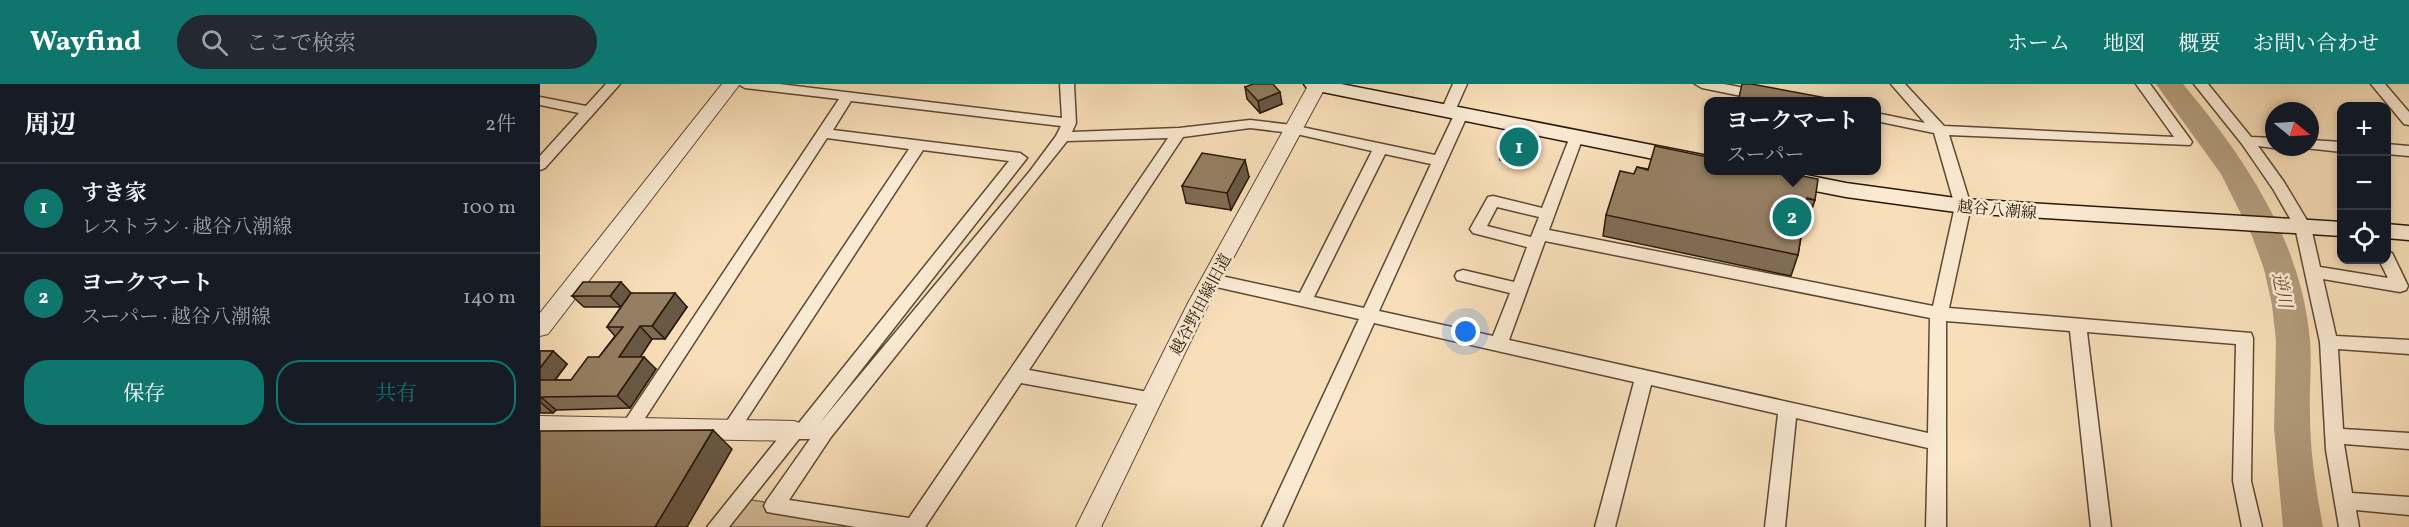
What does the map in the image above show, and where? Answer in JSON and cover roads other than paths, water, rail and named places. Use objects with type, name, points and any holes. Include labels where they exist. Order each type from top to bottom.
[{"type":"main road","points":[[1316,84],[1704,162]]},
{"type":"main road","name":"越谷八潮線","points":[[1765,175],[1846,190],[1963,206],[2297,226]]},
{"type":"main road","points":[[2297,226],[2337,229]]},
{"type":"main road","points":[[2391,231],[2409,233]]},
{"type":"street","points":[[540,165],[613,84]]},
{"type":"street","points":[[540,328],[731,84]]},
{"type":"street","points":[[745,84],[1066,130],[1179,133],[1250,124],[1292,129],[1439,161]]},
{"type":"street","points":[[1067,84],[1066,130],[825,432],[774,506],[914,527],[1179,133]]},
{"type":"street","name":"越谷野田線旧道","points":[[1088,527],[1148,399],[1316,84]]},
{"type":"street","points":[[1272,527],[1439,161],[1460,84]]},
{"type":"street","points":[[1702,84],[1762,90],[1782,97]]},
{"type":"street","points":[[1898,84],[1940,130],[1963,206],[1939,314],[1935,442],[1936,527]]},
{"type":"street","points":[[1881,118],[1940,130],[2185,142],[2143,84]]},
{"type":"street","points":[[2201,84],[2247,141],[2279,186],[2314,272],[2329,342],[2335,450],[2349,527]]},
{"type":"street","points":[[2378,84],[2409,121]]},
{"type":"street","points":[[630,427],[847,97]]},
{"type":"street","points":[[540,101],[589,111]]},
{"type":"street","points":[[717,527],[798,432],[1020,158],[823,133]]},
{"type":"street","points":[[1499,344],[1576,137]]},
{"type":"street","points":[[2247,141],[2265,142]]},
{"type":"street","points":[[731,429],[919,146]]},
{"type":"street","points":[[2319,146],[2337,147]]},
{"type":"street","points":[[1304,301],[1380,149]]},
{"type":"street","points":[[2391,149],[2409,151]]},
{"type":"street","points":[[1547,214],[1493,201],[1479,229],[1939,314],[2245,338],[2242,481],[2252,527]]},
{"type":"street","points":[[2314,272],[2400,286],[2389,264]]},
{"type":"street","points":[[1462,276],[1519,289]]},
{"type":"street","points":[[1212,280],[1935,442]]},
{"type":"street","points":[[2079,325],[2101,527]]},
{"type":"street","points":[[2329,342],[2409,347]]},
{"type":"street","points":[[1016,375],[1148,399]]},
{"type":"street","points":[[1605,527],[1644,377]]},
{"type":"street","points":[[1775,527],[1788,409]]},
{"type":"street","points":[[540,426],[825,432]]},
{"type":"street","points":[[2335,436],[2409,441]]},
{"type":"street","points":[[2344,501],[2409,506]]},
{"type":"waterway","name":"逆川","points":[[2169,84],[2214,141],[2234,172],[2268,236],[2280,269],[2289,305],[2293,341],[2292,428],[2303,527]]},
{"type":"place","name":"すき家","points":[[1519,147]]},
{"type":"place","name":"ヨークマート","points":[[1792,217]]}]
